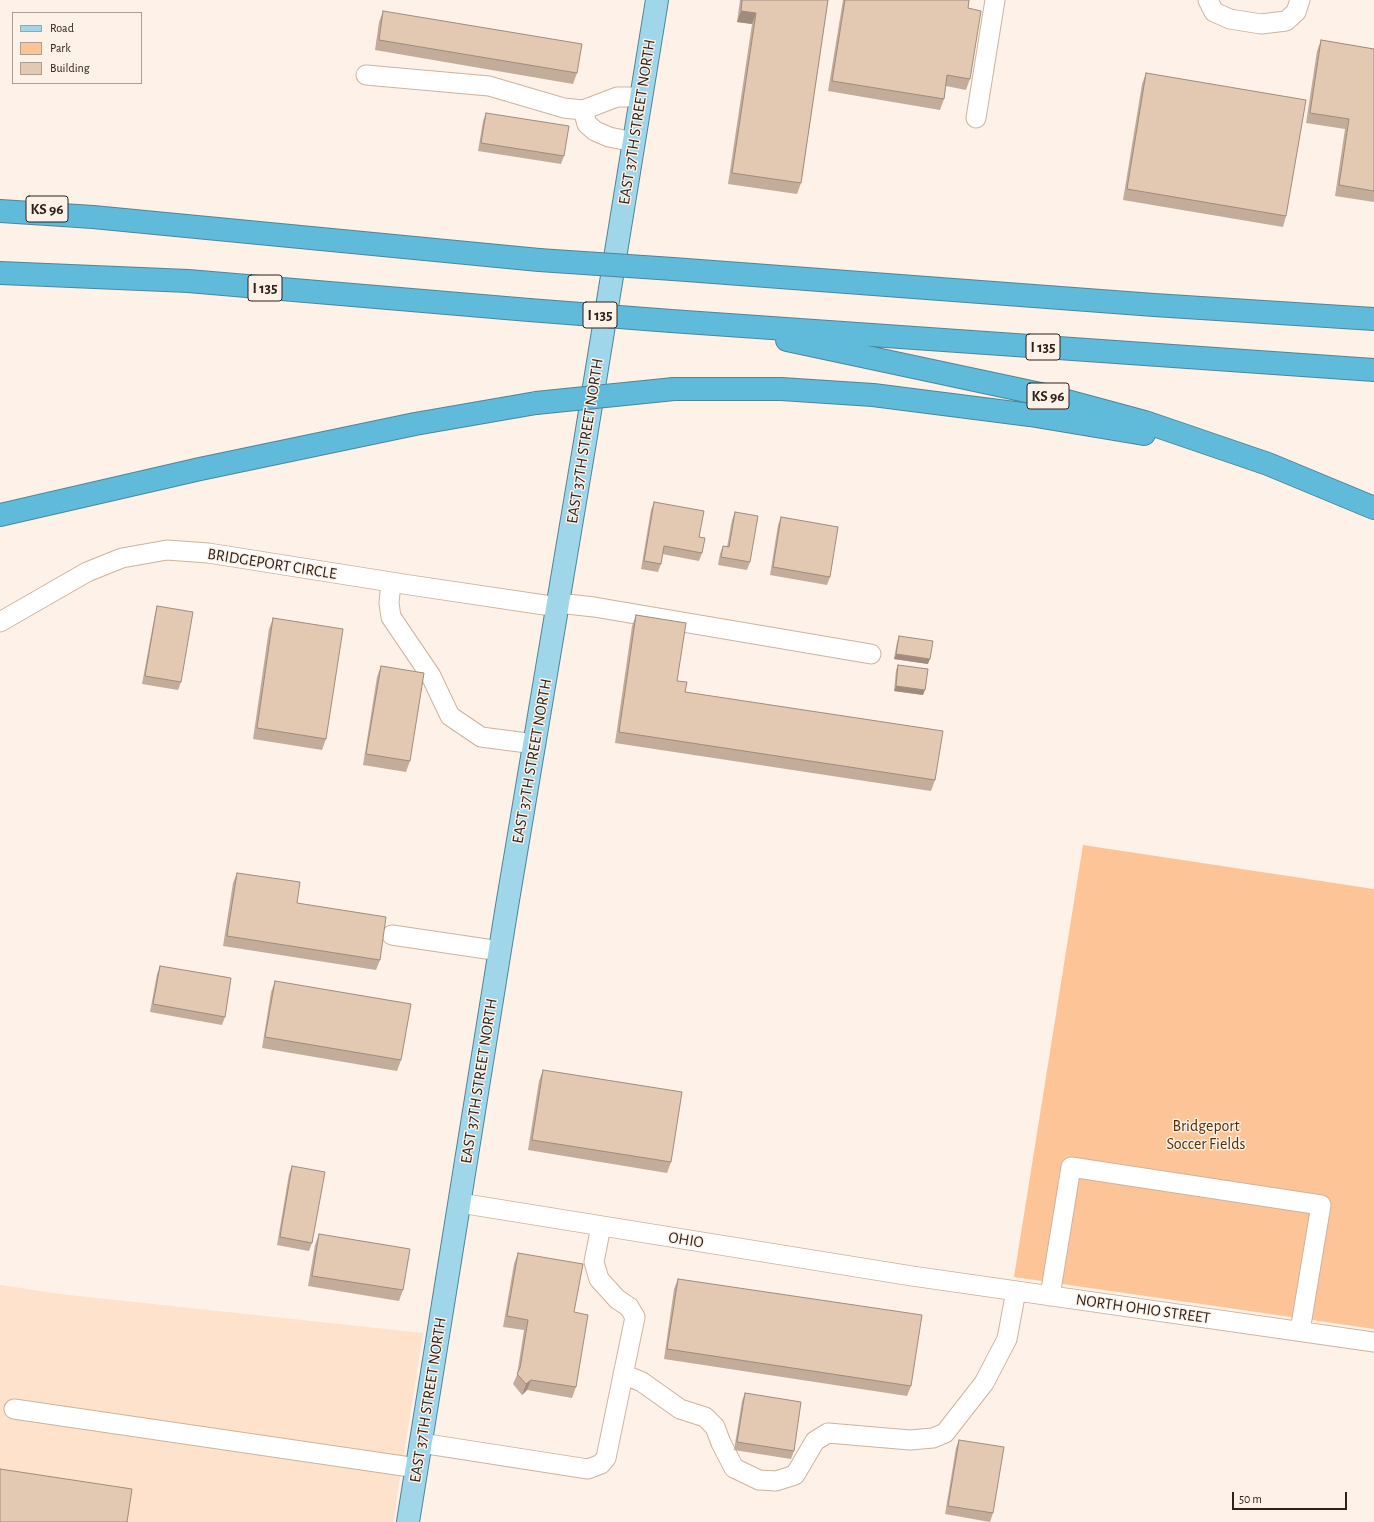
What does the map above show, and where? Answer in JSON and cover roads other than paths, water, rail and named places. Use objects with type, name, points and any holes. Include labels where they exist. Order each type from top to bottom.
[{"type":"highway","name":"KS 96","points":[[0,202],[94,217]]},
{"type":"highway","points":[[0,212],[94,217],[539,260],[1154,305],[1374,319]]},
{"type":"highway","name":"I 135","points":[[0,273],[188,281],[671,321],[1374,370]]},
{"type":"highway","name":"KS 96","points":[[711,324],[1045,395],[1145,422],[1268,464],[1374,508]]},
{"type":"highway","points":[[0,515],[192,471],[416,424],[536,403],[674,389],[782,389],[873,395],[1030,415],[1204,443]]},
{"type":"main road","name":"EAST 37TH STREET NORTH","points":[[408,1522],[500,951],[657,0]]},
{"type":"street","points":[[976,118],[995,0]]},
{"type":"street","points":[[1208,0],[1214,12],[1230,19],[1261,24],[1286,21],[1296,12],[1300,0]]},
{"type":"street","points":[[366,75],[489,86],[564,108],[583,110],[617,97],[642,97]]},
{"type":"street","points":[[583,110],[587,124],[594,131],[609,137],[634,142]]},
{"type":"street","name":"BRIDGEPORT CIRCLE","points":[[0,622],[87,572],[122,558],[167,550],[208,553],[391,582],[558,605],[594,607],[871,654]]},
{"type":"street","points":[[391,582],[389,603],[391,617],[431,676],[450,716],[481,737],[535,744]]},
{"type":"street","points":[[392,935],[500,951]]},
{"type":"street","points":[[1050,1296],[1071,1167],[1321,1205],[1300,1331]]},
{"type":"street","name":"OHIO","points":[[460,1203],[912,1276]]},
{"type":"street","points":[[421,1443],[588,1469],[601,1464],[606,1458],[635,1317],[629,1307],[617,1299],[599,1279],[594,1262],[601,1226]]},
{"type":"street","name":"NORTH OHIO STREET","points":[[912,1276],[1374,1342]]},
{"type":"street","points":[[623,1374],[642,1382],[680,1409],[705,1417],[715,1427],[721,1444],[734,1468],[759,1480],[776,1480],[795,1474],[815,1441],[828,1433],[910,1440],[933,1438],[945,1433],[984,1383],[1007,1339],[1016,1291]]},
{"type":"street","points":[[14,1409],[417,1468]]},
{"type":"park label","name":"Bridgeport Soccer Fields","points":[[1206,1135]]}]
